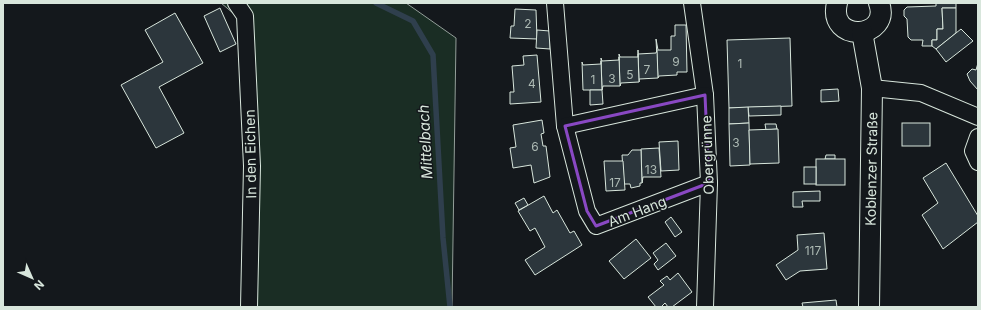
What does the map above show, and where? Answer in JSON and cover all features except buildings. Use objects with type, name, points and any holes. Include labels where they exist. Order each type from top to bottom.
[{"type":"street","name":"In den Eichen","points":[[236,3],[245,16],[252,166],[249,307]]},
{"type":"street","name":"Am Hang","points":[[556,3],[565,126],[587,211],[596,226],[709,183]]},
{"type":"street","name":"Obergrünne","points":[[692,3],[705,95],[709,183],[705,307]]},
{"type":"street","points":[[834,3],[841,26],[847,30],[862,32],[874,26],[878,20],[880,14],[879,3]]},
{"type":"street","name":"Koblenzer Straße","points":[[862,32],[872,88],[869,307]]},
{"type":"street","points":[[872,88],[921,94],[978,117]]},
{"type":"street","points":[[565,126],[705,95]]},
{"type":"street","points":[[978,137],[973,152],[978,162]]},
{"type":"highlighted area","points":[[705,95],[709,183],[596,226],[587,211],[565,126]]},
{"type":"green space","points":[[221,3],[406,3],[456,38],[452,307],[244,307],[247,157],[240,19]]},
{"type":"waterway","name":"Mittelbach","points":[[376,3],[413,21],[433,55],[443,238],[450,307]]}]
